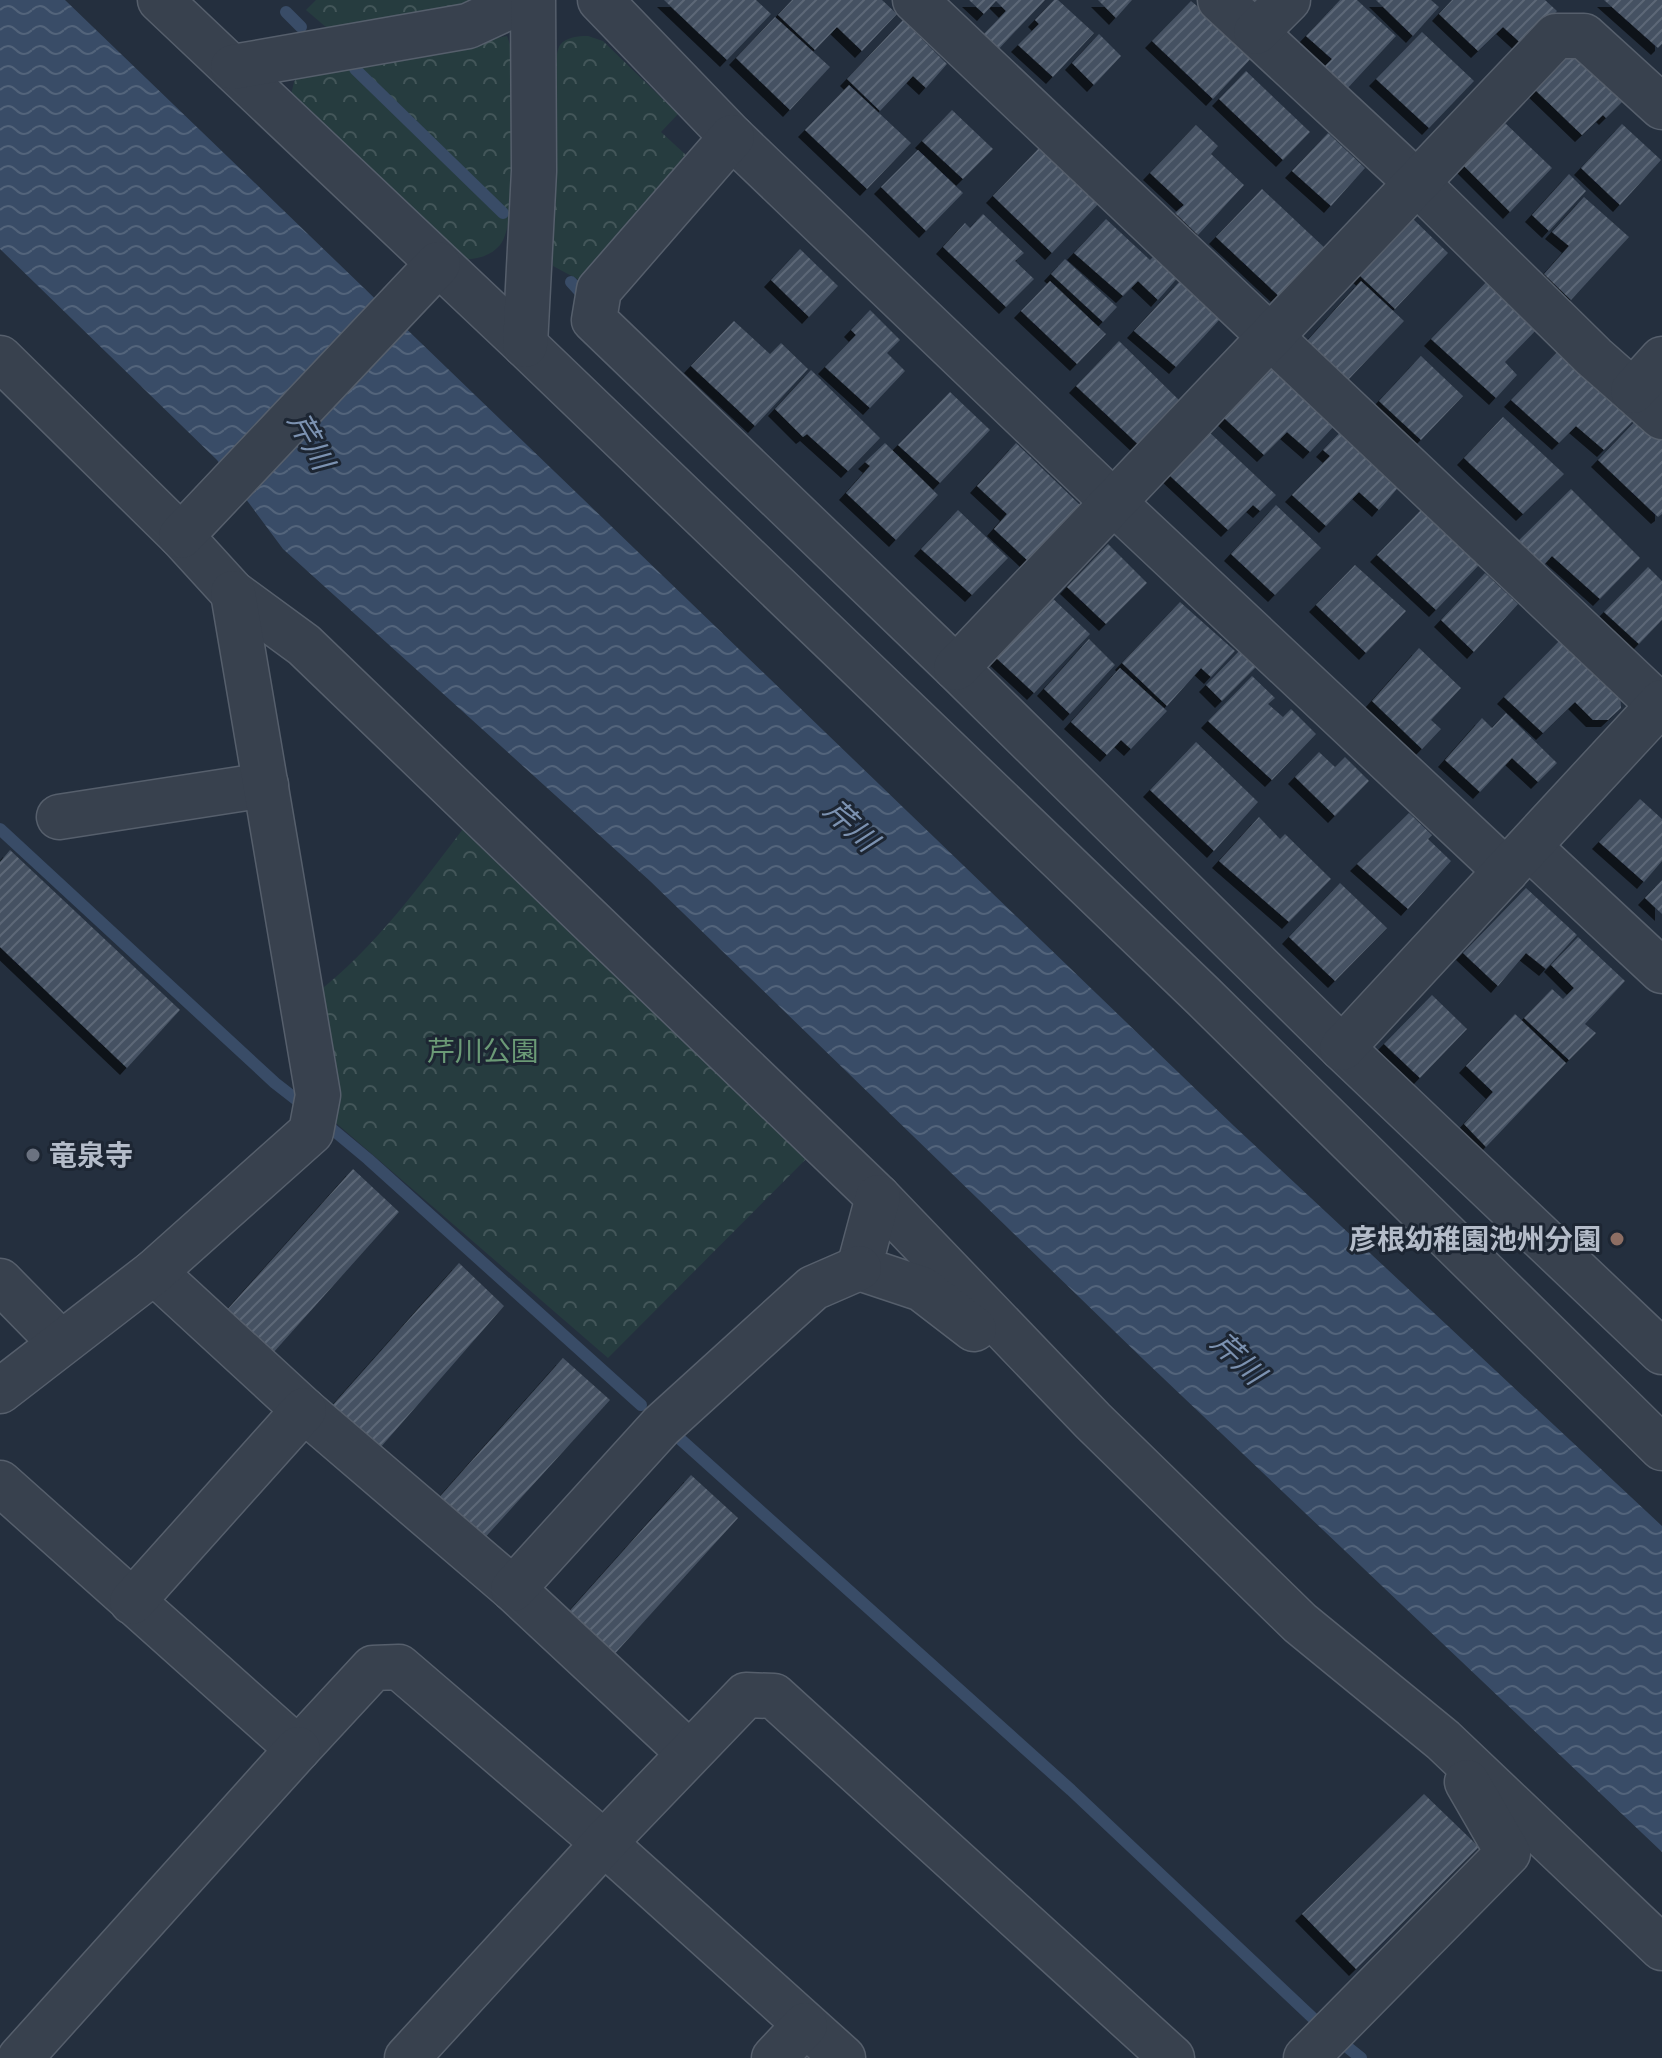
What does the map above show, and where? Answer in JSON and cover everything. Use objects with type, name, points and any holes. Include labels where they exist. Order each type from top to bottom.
[{"type":"street","points":[[160,0],[233,67],[428,274],[525,345],[1203,996],[1662,1448]]},
{"type":"street","points":[[233,67],[468,26],[524,0]]},
{"type":"street","points":[[525,345],[534,171],[533,0]]},
{"type":"street","points":[[560,0],[604,6],[732,137],[1112,501],[1518,859],[1662,971]]},
{"type":"street","points":[[915,0],[1660,704],[1351,1038]]},
{"type":"street","points":[[1220,0],[1417,183],[1594,357],[1652,389]]},
{"type":"street","points":[[1256,32],[1288,0]]},
{"type":"street","points":[[963,661],[1556,36],[1584,36],[1662,107]]},
{"type":"street","points":[[732,137],[599,290],[594,320],[963,661],[1351,1038],[1662,1352]]},
{"type":"street","points":[[188,528],[428,274]]},
{"type":"street","points":[[0,358],[17,400],[188,528],[233,593],[304,645],[878,1197],[1093,1421],[1300,1623],[1443,1740],[1662,1948]]},
{"type":"street","points":[[0,1391],[154,1272],[311,1132],[318,1095],[233,593]]},
{"type":"street","points":[[59,817],[266,785]]},
{"type":"street","points":[[859,1268],[878,1197]]},
{"type":"street","points":[[513,1589],[661,1426],[813,1288],[859,1268],[922,1289],[1093,1421]]},
{"type":"street","points":[[154,1272],[304,1410],[513,1589],[689,1753]]},
{"type":"street","points":[[0,1281],[61,1343]]},
{"type":"street","points":[[132,1602],[304,1410]]},
{"type":"street","points":[[0,1483],[298,1749]]},
{"type":"street","points":[[20,2058],[373,1668],[399,1667],[604,1843],[843,2058]]},
{"type":"street","points":[[407,2058],[604,1843],[746,1695],[774,1696],[1172,2058]]},
{"type":"street","points":[[1306,2058],[1508,1853],[1443,1740]]},
{"type":"street","points":[[774,2058],[805,2025]]},
{"type":"green space","points":[[316,0],[480,0],[458,11],[327,28],[306,10]]},
{"type":"green space","points":[[507,36],[515,62],[516,82],[515,160],[506,233],[492,252],[482,257],[460,259],[291,95],[300,74]]},
{"type":"green space","points":[[588,36],[603,41],[678,114],[661,132],[686,155],[703,137],[583,282],[553,266],[553,113],[560,45],[569,39]]},
{"type":"green space","name":"芹川公園","points":[[466,825],[809,1156],[608,1358],[336,1123],[313,996],[377,937]]},
{"type":"water","name":"芹川","points":[[0,0],[65,0],[1234,1126],[1662,1526],[1662,1852],[1143,1359],[650,881],[283,549],[217,460],[0,249]]},
{"type":"building","points":[[664,0],[756,0],[771,14],[727,60]]},
{"type":"building","points":[[792,0],[882,0],[897,14],[862,51],[837,27],[815,50],[778,15]]},
{"type":"building","points":[[969,0],[1045,0],[994,54],[978,40],[1006,11],[996,1],[984,14]]},
{"type":"building","points":[[1054,0],[1058,0],[1094,33],[1053,77],[1018,45],[1039,24],[1035,20]]},
{"type":"building","points":[[1098,0],[1132,0],[1116,18]]},
{"type":"building","points":[[1340,0],[1357,0],[1396,36],[1345,91],[1321,70],[1332,59],[1306,36]]},
{"type":"building","points":[[1376,0],[1431,0],[1439,7],[1413,36]]},
{"type":"building","points":[[1452,0],[1545,0],[1557,11],[1524,46],[1503,27],[1478,51],[1439,14]]},
{"type":"building","points":[[1604,0],[1662,0],[1662,44],[1658,48]]},
{"type":"building","points":[[1191,1],[1255,54],[1213,99],[1152,41]]},
{"type":"building","points":[[775,17],[830,67],[790,110],[736,58]]},
{"type":"building","points":[[903,20],[947,64],[926,88],[913,76],[880,111],[847,79]]},
{"type":"building","points":[[1422,32],[1474,81],[1429,128],[1376,79]]},
{"type":"building","points":[[1099,34],[1121,56],[1094,85],[1072,63]]},
{"type":"building","points":[[1576,51],[1625,99],[1582,135],[1529,84],[1560,52],[1568,59]]},
{"type":"building","points":[[1246,71],[1310,132],[1283,160],[1219,99]]},
{"type":"building","points":[[849,85],[911,143],[867,189],[805,130]]},
{"type":"building","points":[[952,110],[993,149],[963,179],[922,141]]},
{"type":"building","points":[[1504,122],[1552,168],[1510,212],[1463,165]]},
{"type":"building","points":[[1622,124],[1661,160],[1620,205],[1581,168]]},
{"type":"building","points":[[1196,125],[1218,146],[1211,154],[1244,185],[1198,235],[1175,213],[1184,205],[1150,173]]},
{"type":"building","points":[[1328,133],[1365,168],[1331,206],[1292,171]]},
{"type":"building","points":[[1043,144],[1101,201],[1052,253],[993,196]]},
{"type":"building","points":[[918,150],[963,193],[926,231],[881,187]]},
{"type":"building","points":[[1569,174],[1586,191],[1549,231],[1532,215]]},
{"type":"building","points":[[1262,189],[1328,251],[1281,298],[1216,237]]},
{"type":"building","points":[[1584,197],[1629,237],[1571,300],[1544,274],[1569,246],[1552,232]]},
{"type":"building","points":[[983,214],[1024,253],[1015,261],[1034,279],[1006,307],[943,247],[965,223],[970,228]]},
{"type":"building","points":[[1409,215],[1448,253],[1395,309],[1355,271]]},
{"type":"building","points":[[1106,219],[1150,260],[1158,252],[1181,274],[1158,300],[1138,281],[1123,296],[1074,253]]},
{"type":"building","points":[[800,249],[838,286],[809,317],[771,280]]},
{"type":"building","points":[[1065,259],[1117,307],[1103,322],[1051,274]]},
{"type":"building","points":[[1491,277],[1542,324],[1505,362],[1517,375],[1496,398],[1431,339]]},
{"type":"building","points":[[1181,280],[1221,318],[1176,367],[1134,331]]},
{"type":"building","points":[[1050,281],[1106,334],[1077,364],[1021,311]]},
{"type":"building","points":[[1361,281],[1404,321],[1348,380],[1307,341]]},
{"type":"building","points":[[870,310],[900,340],[887,353],[905,371],[870,408],[825,367],[856,335],[851,330]]},
{"type":"building","points":[[734,321],[770,354],[781,343],[808,369],[755,426],[691,366]]},
{"type":"building","points":[[1119,341],[1183,404],[1142,448],[1076,386]]},
{"type":"building","points":[[1564,345],[1639,415],[1604,450],[1576,426],[1559,443],[1511,400]]},
{"type":"building","points":[[1421,356],[1463,396],[1421,440],[1379,401]]},
{"type":"building","points":[[1272,367],[1335,425],[1310,452],[1287,432],[1264,455],[1222,416]]},
{"type":"building","points":[[811,370],[880,438],[848,471],[807,434],[803,437],[775,409]]},
{"type":"building","points":[[950,392],[990,430],[940,483],[898,445]]},
{"type":"building","points":[[1641,415],[1662,435],[1662,514],[1658,517],[1598,460]]},
{"type":"building","points":[[1503,417],[1564,474],[1523,514],[1464,458]]},
{"type":"building","points":[[1345,427],[1402,483],[1379,510],[1359,492],[1326,526],[1292,495],[1330,456],[1323,450]]},
{"type":"building","points":[[1207,430],[1276,495],[1260,511],[1253,505],[1228,530],[1167,473]]},
{"type":"building","points":[[885,443],[938,495],[896,540],[846,493],[870,466],[865,462]]},
{"type":"building","points":[[1016,443],[1080,505],[1027,560],[994,529],[1007,514],[977,486]]},
{"type":"building","points":[[1571,489],[1640,558],[1600,599],[1552,556],[1540,569],[1514,545]]},
{"type":"building","points":[[1276,505],[1321,548],[1275,595],[1231,554]]},
{"type":"building","points":[[1422,509],[1480,564],[1436,610],[1377,555]]},
{"type":"building","points":[[958,510],[1008,558],[972,595],[921,549]]},
{"type":"building","points":[[1108,544],[1147,583],[1106,624],[1067,587]]},
{"type":"building","points":[[1355,565],[1406,611],[1366,653],[1316,605]]},
{"type":"building","points":[[1648,567],[1662,581],[1662,620],[1639,644],[1604,612]]},
{"type":"building","points":[[1485,573],[1518,604],[1474,652],[1441,620]]},
{"type":"building","points":[[1048,594],[1090,634],[1034,693],[992,654]]},
{"type":"building","points":[[1180,602],[1235,651],[1211,677],[1201,668],[1167,706],[1122,663]]},
{"type":"building","points":[[1563,637],[1620,692],[1621,708],[1608,720],[1593,720],[1575,702],[1543,733],[1504,697]]},
{"type":"building","points":[[1089,639],[1115,665],[1070,714],[1044,689]]},
{"type":"building","points":[[1242,648],[1258,665],[1222,701],[1206,685]]},
{"type":"building","points":[[1419,648],[1461,688],[1431,720],[1441,729],[1422,749],[1372,701]]},
{"type":"building","points":[[1120,668],[1167,711],[1131,749],[1121,740],[1107,755],[1071,722]]},
{"type":"building","points":[[1252,676],[1275,698],[1268,704],[1283,717],[1291,709],[1316,734],[1272,780],[1208,721]]},
{"type":"building","points":[[1506,713],[1557,763],[1538,782],[1512,758],[1480,792],[1445,760],[1482,718],[1492,728]]},
{"type":"building","points":[[1196,742],[1258,802],[1214,851],[1150,790]]},
{"type":"building","points":[[1319,752],[1335,767],[1345,757],[1369,781],[1335,816],[1295,777]]},
{"type":"building","points":[[1640,799],[1662,819],[1662,861],[1644,882],[1599,842]]},
{"type":"building","points":[[1409,813],[1432,835],[1428,839],[1451,861],[1408,909],[1357,864]]},
{"type":"building","points":[[1259,817],[1280,839],[1285,834],[1331,879],[1289,922],[1219,861]]},
{"type":"building","points":[[10,850],[180,1010],[127,1068],[0,947],[0,862]]},
{"type":"building","points":[[1662,880],[1662,914],[1645,898]]},
{"type":"building","points":[[1340,883],[1387,928],[1335,981],[1289,937]]},
{"type":"building","points":[[1526,888],[1577,935],[1546,969],[1526,953],[1498,986],[1463,953]]},
{"type":"building","points":[[1578,937],[1625,981],[1585,1024],[1596,1033],[1569,1060],[1524,1018],[1552,989],[1563,999],[1574,988],[1551,965]]},
{"type":"building","points":[[1432,995],[1467,1029],[1420,1078],[1384,1044]]},
{"type":"building","points":[[1515,1014],[1566,1063],[1486,1147],[1464,1124],[1493,1092],[1466,1066]]},
{"type":"building","points":[[353,1169],[399,1212],[273,1353],[226,1311]]},
{"type":"building","points":[[459,1263],[504,1306],[380,1448],[332,1406]]},
{"type":"building","points":[[563,1358],[610,1400],[481,1542],[436,1501]]},
{"type":"building","points":[[691,1475],[738,1518],[610,1659],[565,1616]]},
{"type":"building","points":[[1424,1794],[1479,1847],[1356,1969],[1302,1914]]},
{"type":"waterway","points":[[286,12],[301,27]]},
{"type":"waterway","points":[[355,69],[503,213]]},
{"type":"waterway","points":[[571,282],[582,294]]},
{"type":"waterway","points":[[0,829],[275,1083],[302,1104]]},
{"type":"waterway","points":[[326,1124],[641,1405]]},
{"type":"waterway","points":[[679,1438],[1071,1790],[1316,2021]]},
{"type":"waterway","points":[[1341,2042],[1361,2058]]},
{"type":"place","name":"竜泉寺","points":[[33,1155]]},
{"type":"place","name":"彦根幼稚園池州分園","points":[[1617,1239]]}]
